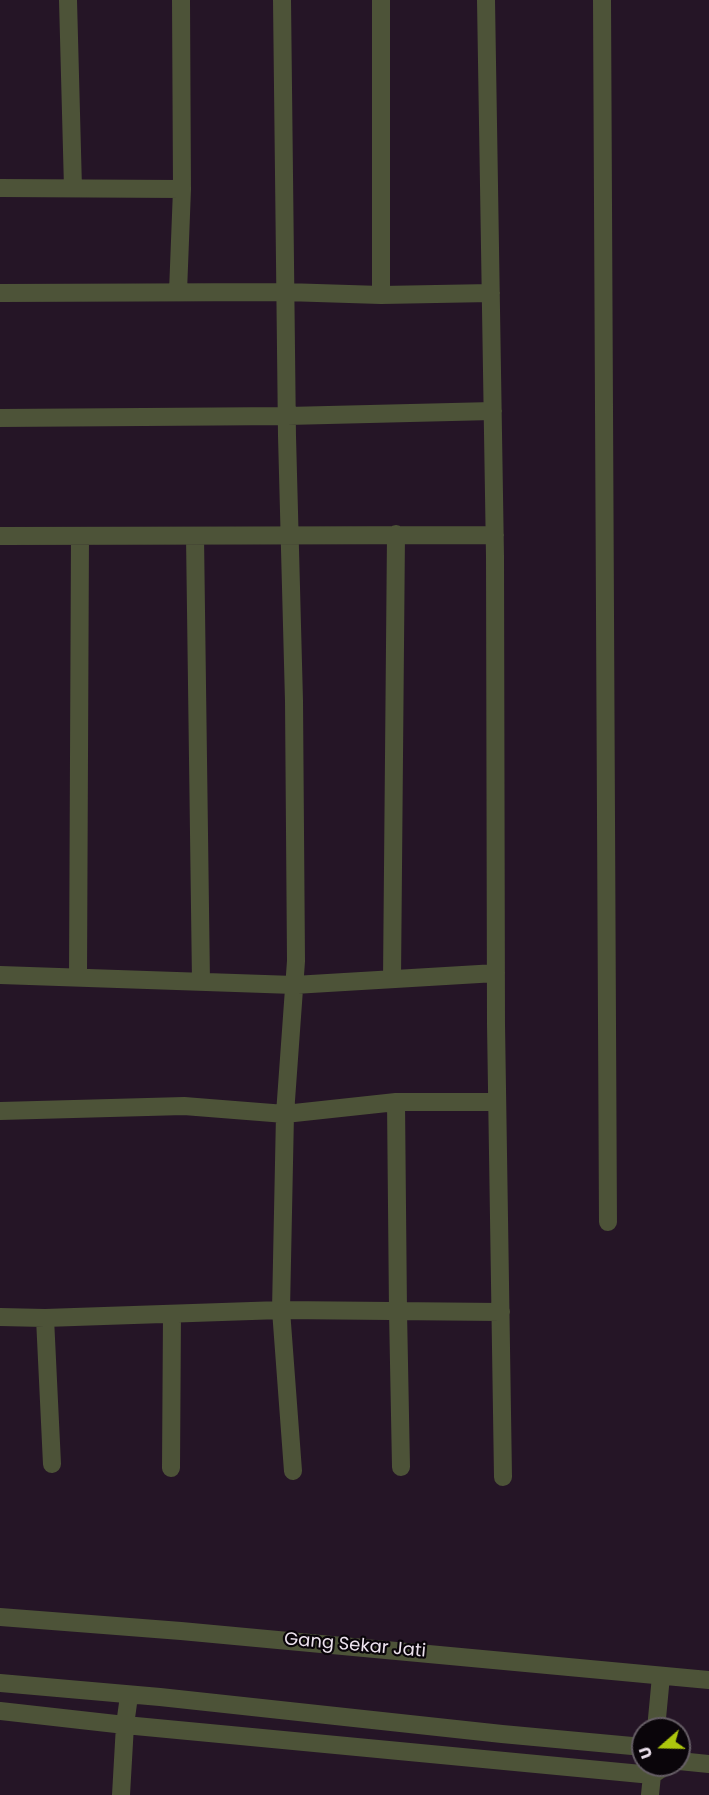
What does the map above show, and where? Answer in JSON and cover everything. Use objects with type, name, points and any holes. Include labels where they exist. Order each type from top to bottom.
[{"type":"street","points":[[68,0],[73,188]]},
{"type":"street","points":[[178,292],[182,189],[181,0]]},
{"type":"street","points":[[282,0],[296,961],[285,1114],[281,1310],[293,1471]]},
{"type":"street","points":[[381,0],[381,295]]},
{"type":"street","points":[[486,0],[495,535],[497,1102],[503,1477]]},
{"type":"street","points":[[603,0],[608,1222]]},
{"type":"street","points":[[0,188],[182,189]]},
{"type":"street","points":[[0,292],[285,292],[381,295],[491,293]]},
{"type":"street","points":[[0,418],[287,416],[493,411]]},
{"type":"street","points":[[392,979],[396,534]]},
{"type":"street","points":[[0,536],[495,535]]},
{"type":"street","points":[[78,977],[80,536]]},
{"type":"street","points":[[195,536],[201,982]]},
{"type":"street","points":[[0,975],[294,985],[496,973]]},
{"type":"street","points":[[0,1111],[184,1106],[285,1114],[396,1102],[497,1102]]},
{"type":"street","points":[[396,1102],[401,1467]]},
{"type":"street","points":[[0,1317],[45,1318],[281,1310],[501,1312]]},
{"type":"street","points":[[171,1468],[172,1314]]},
{"type":"street","points":[[45,1318],[52,1464]]},
{"type":"street","name":"Gang Sekar Jati","points":[[0,1617],[204,1633],[709,1680]]},
{"type":"street","points":[[657,1717],[661,1676]]},
{"type":"street","points":[[0,1683],[631,1746]]},
{"type":"street","points":[[121,1795],[129,1696]]},
{"type":"street","points":[[283,1710],[283,1739]]},
{"type":"street","points":[[0,1711],[499,1761],[587,1769],[631,1768]]},
{"type":"street","points":[[499,1761],[502,1734]]},
{"type":"street","points":[[586,1742],[587,1769]]},
{"type":"street","points":[[691,1762],[709,1764]]},
{"type":"street","points":[[650,1795],[655,1777]]}]
